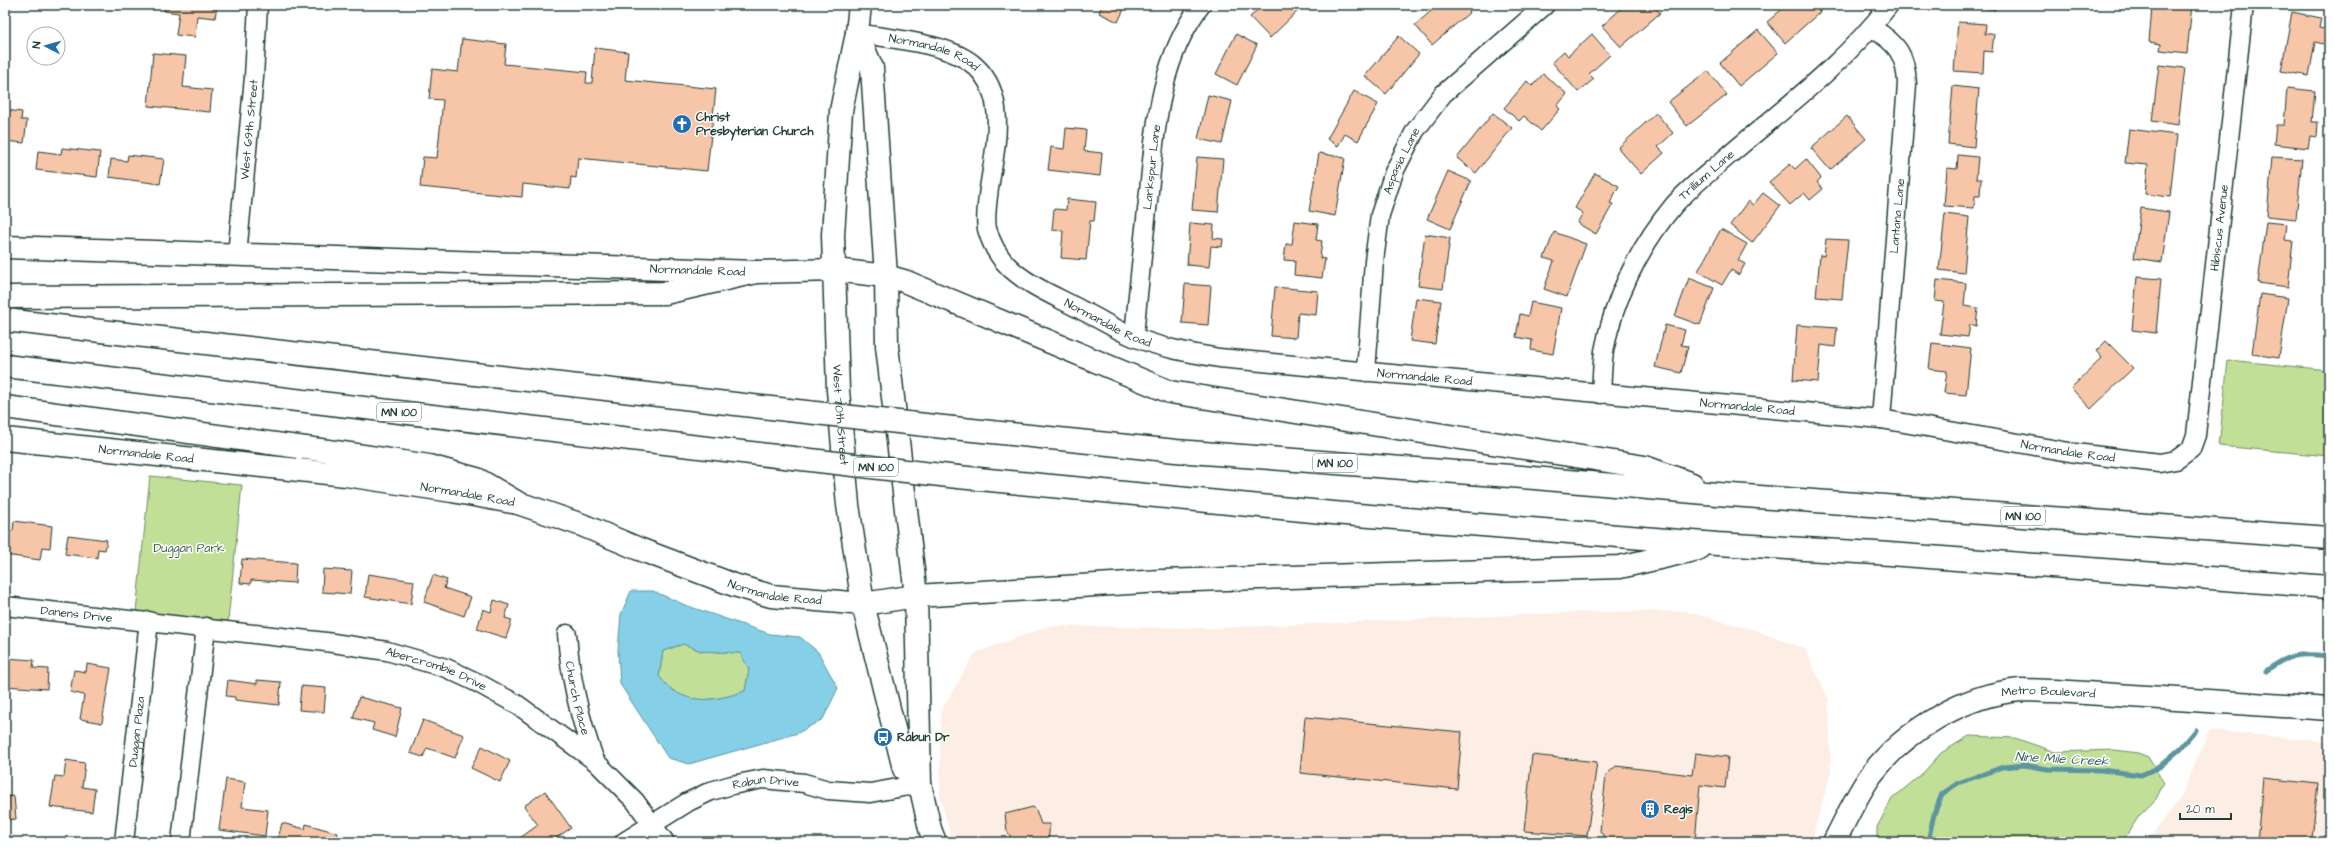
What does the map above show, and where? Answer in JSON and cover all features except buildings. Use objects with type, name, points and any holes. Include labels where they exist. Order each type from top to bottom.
[{"type":"main road","name":"West 70th Street","points":[[860,5],[857,33],[841,111],[833,235],[838,390],[848,505],[863,604],[904,769],[920,784]]},
{"type":"main road","name":"West 70th Street","points":[[857,33],[872,68],[886,276],[887,346],[916,596],[920,784],[930,829],[935,842]]},
{"type":"main road","name":"Normandale Road","points":[[5,247],[756,272],[835,270],[886,276],[904,281],[1170,392],[1645,467],[1717,494]]},
{"type":"main road","points":[[5,297],[665,293],[756,272]]},
{"type":"main road","name":"MN 100","points":[[5,320],[788,410],[1176,452],[1510,476],[1717,494],[2329,538]]},
{"type":"main road","name":"MN 100","points":[[5,366],[958,477],[1333,513],[1717,544],[1876,552],[2329,587]]},
{"type":"main road","points":[[5,407],[429,466],[477,479],[518,503]]},
{"type":"main road","name":"Normandale Road","points":[[5,439],[346,475],[518,503],[582,525],[734,586],[771,596],[863,604],[916,596],[1161,581],[1620,567],[1717,544]]},
{"type":"main road","name":"Metro Boulevard","points":[[1834,842],[1854,804],[1872,775],[1895,748],[1922,726],[1946,713],[1986,698],[2020,690],[2055,691],[2329,709]]},
{"type":"street","name":"West 69th Street","points":[[237,255],[254,77],[258,5]]},
{"type":"street","name":"Larkspur Lane","points":[[1134,337],[1156,124],[1164,84],[1177,47],[1202,5]]},
{"type":"street","name":"Aspasia Lane","points":[[1366,372],[1374,260],[1380,215],[1394,172],[1415,131],[1443,94],[1546,5]]},
{"type":"street","name":"Trillium Lane","points":[[1601,394],[1604,352],[1614,312],[1630,274],[1650,237],[1675,204],[1841,59],[1872,28],[1890,5]]},
{"type":"street","name":"Hibiscus Avenue","points":[[2191,449],[2196,435],[2244,5]]},
{"type":"street","name":"Lantana Lane","points":[[1872,28],[1887,37],[1899,51],[1906,66],[1907,84],[1881,419]]},
{"type":"street","name":"Normandale Road","points":[[857,33],[943,49],[961,55],[976,66],[988,82],[995,99],[997,118],[987,206],[987,228],[994,248],[1007,265],[1023,279],[1134,337],[1179,351],[1219,358],[1881,419],[2060,450],[2159,463],[2176,460],[2191,449]]},
{"type":"street","name":"Danens Drive","points":[[5,606],[149,621]]},
{"type":"street","name":"Abercrombie Drive","points":[[149,621],[387,651],[446,668],[476,682],[518,706],[595,761],[635,801],[665,842]]},
{"type":"street","name":"Duggan Plaza","points":[[124,842],[149,621]]},
{"type":"street","points":[[181,842],[206,627]]},
{"type":"street","name":"Church Place","points":[[567,634],[570,672],[582,726],[595,761]]},
{"type":"street","name":"Rabun Drive","points":[[624,842],[688,802],[711,791],[763,779],[804,783],[828,790],[870,793],[920,784]]},
{"type":"shaded area","points":[[1684,611],[1755,630],[1805,649],[1829,700],[1831,772],[1811,842],[952,842],[940,796],[941,711],[975,653],[1049,626],[1215,628],[1581,612]]},
{"type":"shaded area","points":[[2209,730],[2329,742],[2329,842],[2147,842],[2181,797]]},
{"type":"green space","points":[[2228,360],[2329,370],[2329,456],[2219,446]]},
{"type":"green space","name":"Duggan Park","points":[[150,476],[242,485],[228,621],[136,612]]},
{"type":"green space","points":[[683,644],[701,651],[740,653],[749,669],[745,691],[721,698],[698,699],[687,698],[668,687],[659,677],[663,651]]},
{"type":"green space","points":[[1969,736],[2015,738],[2055,752],[2115,750],[2138,753],[2148,757],[2164,783],[2156,799],[2139,816],[2122,842],[1877,842],[1877,827],[1892,799],[1923,773],[1941,753]]},
{"type":"water","points":[[631,591],[653,591],[685,605],[770,634],[800,637],[818,652],[838,688],[823,719],[798,733],[689,764],[668,758],[620,684],[618,650],[621,614]],"holes":[[[683,644],[701,651],[740,653],[749,669],[745,691],[722,698],[699,699],[677,693],[659,676],[663,651]]]},
{"type":"waterway","name":"Nine Mile Creek","points":[[2266,671],[2274,665],[2296,656],[2329,656]]},
{"type":"waterway","name":"Nine Mile Creek","points":[[1930,842],[1929,837],[1934,814],[1942,794],[1958,783],[2003,767],[2024,765],[2048,769],[2101,770],[2141,775],[2159,767],[2181,748],[2196,730]]},
{"type":"place","name":"Christ Presbyterian Church","points":[[682,124]]},
{"type":"place","name":"Rabun Dr","points":[[883,737]]},
{"type":"place","name":"Regis","points":[[1650,809]]}]
